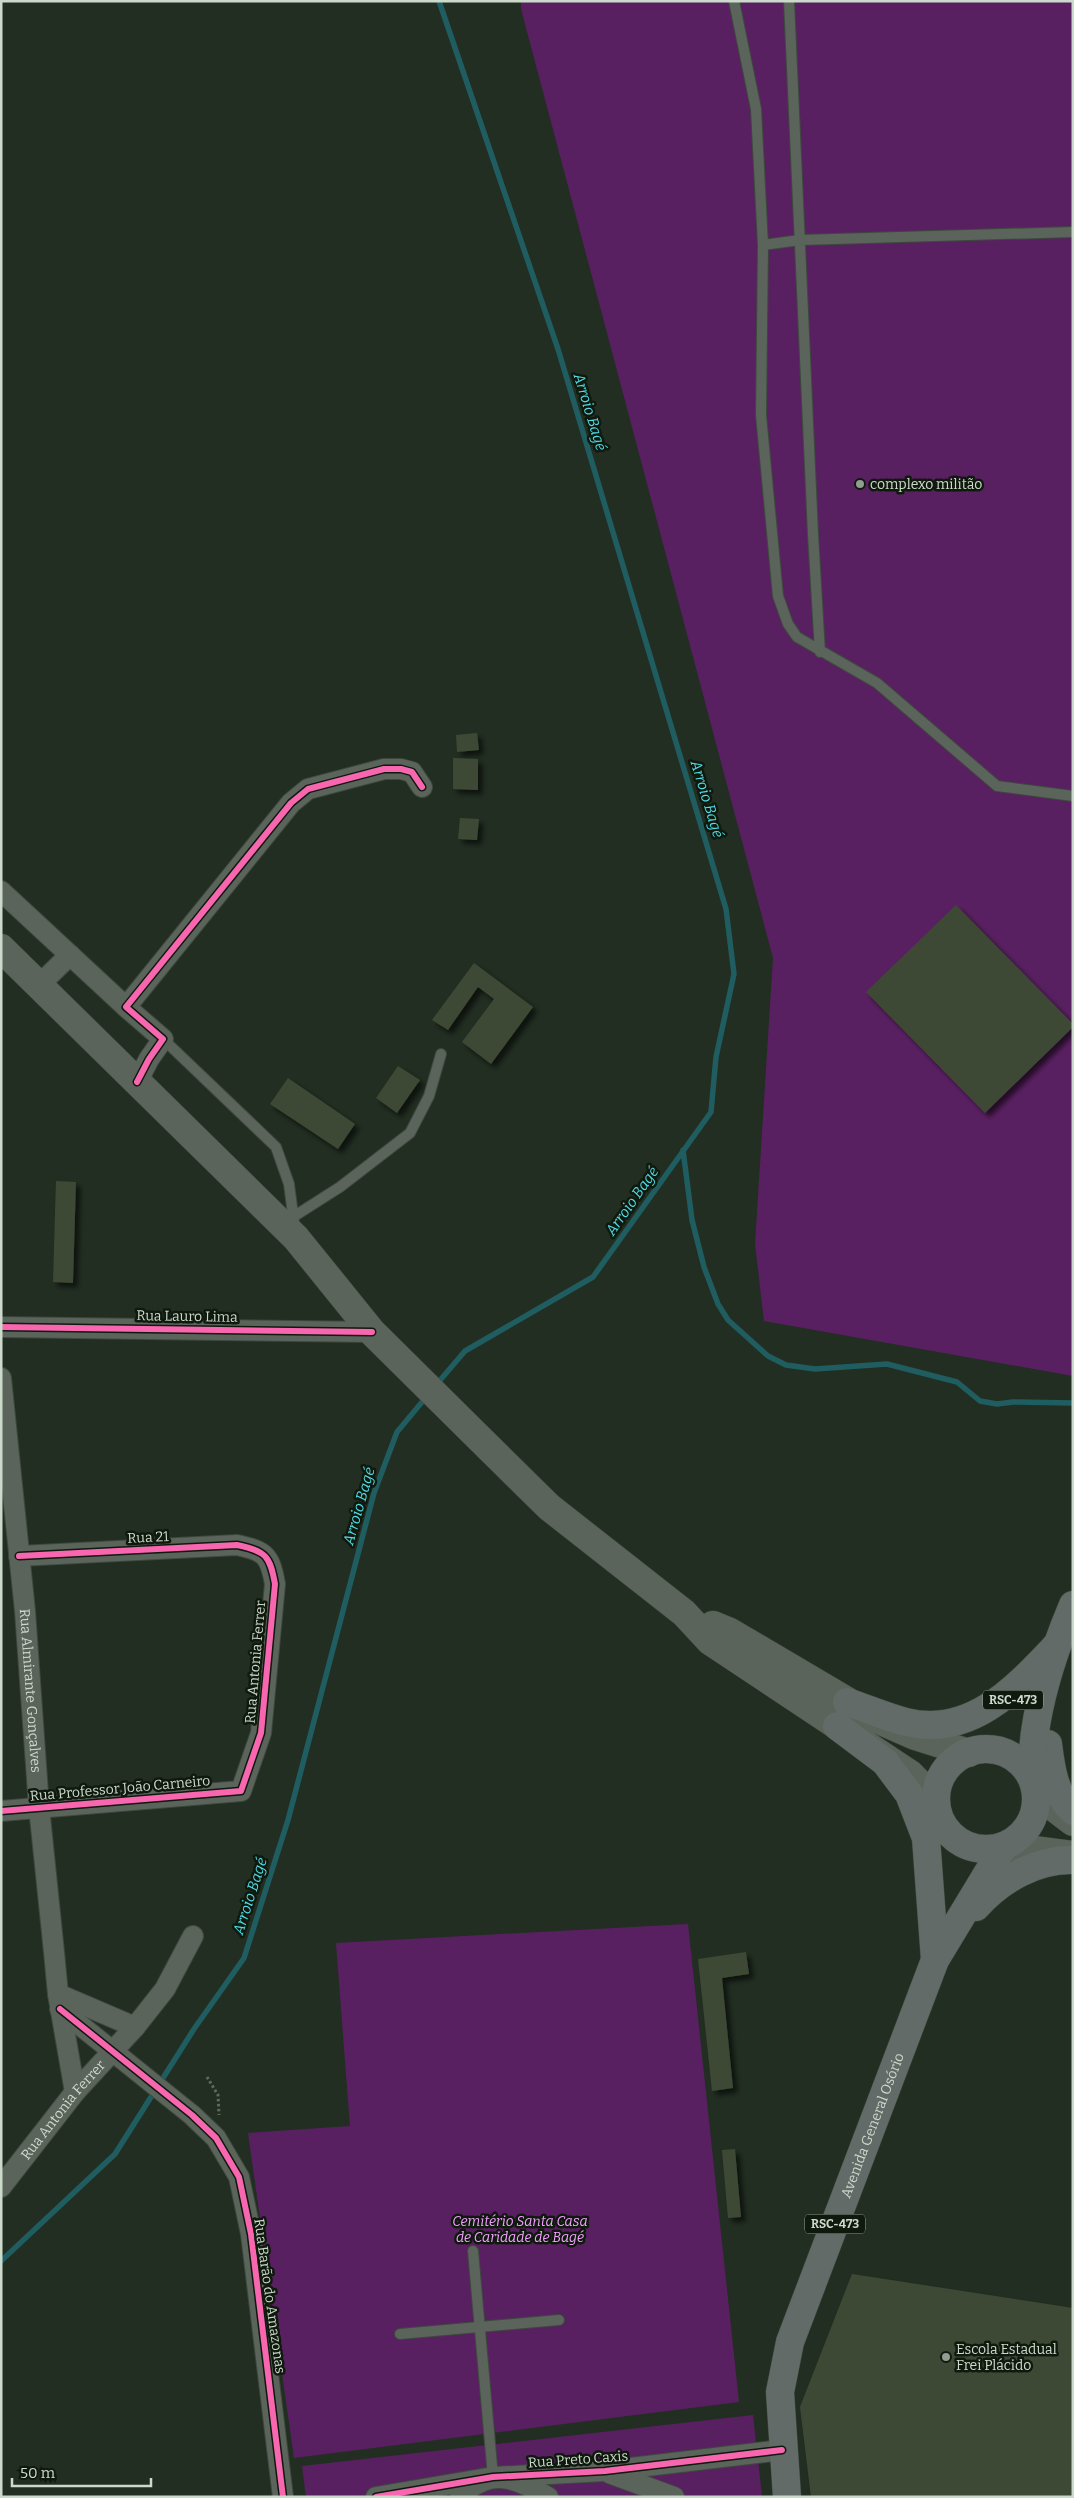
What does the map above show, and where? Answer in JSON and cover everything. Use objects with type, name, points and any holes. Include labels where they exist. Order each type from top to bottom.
[{"type":"main road","points":[[1,948],[137,1082],[294,1228],[380,1340],[549,1506],[684,1613],[710,1641],[842,1714],[910,1774],[937,1806],[949,1833],[958,1840],[981,1849],[1004,1846],[1073,1855]]},
{"type":"main road","points":[[1073,1605],[1056,1646],[1045,1730],[1053,1778],[1066,1805],[1073,1811]]},
{"type":"main road","points":[[842,1714],[907,1722],[944,1724],[979,1714],[1015,1689],[1056,1646]]},
{"type":"main road","name":"RSC-473","points":[[969,1753],[1031,1680],[1056,1646]]},
{"type":"main road","name":"RSC-473","points":[[1035,1787],[1033,1751],[1056,1646]]},
{"type":"main road","points":[[842,1714],[881,1721],[915,1736],[969,1753],[992,1750],[1015,1758],[1024,1766],[1035,1787],[1052,1806],[1073,1822]]},
{"type":"main road","points":[[842,1714],[909,1794],[926,1838],[935,1960]]},
{"type":"main road","points":[[937,1806],[942,1776],[949,1766],[969,1753]]},
{"type":"main road","points":[[1004,1846],[1024,1832],[1031,1822],[1036,1800],[1035,1787]]},
{"type":"main road","name":"Avenida General Osório","points":[[935,1960],[939,1876],[937,1806]]},
{"type":"main road","name":"Avenida General Osório","points":[[787,2497],[782,2450],[780,2392],[790,2342],[935,1960],[1004,1846]]},
{"type":"main road","points":[[935,1960],[961,1924],[988,1893],[1027,1868],[1073,1860]]},
{"type":"street","points":[[126,1007],[291,803],[308,789],[384,769],[402,769],[412,772],[422,787]]},
{"type":"street","points":[[1,891],[163,1039],[149,1059],[137,1082]]},
{"type":"street","points":[[40,985],[70,955]]},
{"type":"street","name":"Rua Lauro Lima","points":[[1,1327],[380,1340]]},
{"type":"street","name":"Rua Almirante Gonçalves","points":[[1,1378],[20,1556],[39,1807],[59,2002],[75,2092]]},
{"type":"street","name":"Rua 21","points":[[20,1556],[237,1545],[259,1550],[271,1563]]},
{"type":"street","name":"Rua Antonia Ferrer","points":[[241,1791],[261,1733],[275,1584],[271,1563]]},
{"type":"street","name":"Rua Professor João Carneiro","points":[[1,1811],[241,1791]]},
{"type":"street","name":"Rua Antonia Ferrer","points":[[1,2187],[75,2092],[135,2027],[165,1989],[193,1936]]},
{"type":"street","points":[[59,2002],[135,2027]]},
{"type":"street","name":"Rua Barão do Amazonas","points":[[59,2002],[112,2051],[192,2115],[216,2138],[239,2177],[251,2234],[284,2497]]},
{"type":"street","name":"Rua Preto Caxis","points":[[376,2497],[425,2493],[493,2477],[605,2471],[782,2450]]},
{"type":"street","points":[[605,2471],[674,2497]]},
{"type":"street","points":[[460,2497],[468,2489],[493,2477],[523,2483],[548,2497]]},
{"type":"lane","points":[[734,1],[756,109],[763,245],[760,390],[769,516],[778,596],[788,624],[797,637],[820,652],[878,683],[997,786],[1073,796]]},
{"type":"lane","points":[[789,1],[820,652]]},
{"type":"lane","points":[[763,245],[800,240],[1073,232]]},
{"type":"lane","points":[[163,1039],[276,1147],[289,1184],[294,1228]]},
{"type":"lane","points":[[294,1228],[340,1187],[410,1133],[429,1096],[441,1054]]},
{"type":"lane","points":[[473,2251],[493,2477]]},
{"type":"lane","points":[[400,2334],[558,2320]]},
{"type":"path","points":[[208,2077],[218,2095],[220,2107],[216,2138]]},
{"type":"green space","name":"complexo militão","points":[[521,1],[1073,1],[1073,1376],[764,1321],[755,1244],[773,958],[521,9]]},
{"type":"green space","name":"Cemitério Santa Casa de Caridade de Bagé","points":[[688,1924],[739,2402],[294,2458],[248,2133],[350,2126],[336,1943]]},
{"type":"green space","points":[[753,2415],[762,2497],[306,2497],[302,2466]]},
{"type":"building","points":[[477,733],[479,750],[457,752],[456,735]]},
{"type":"building","points":[[453,758],[478,759],[478,790],[453,789]]},
{"type":"building","points":[[460,818],[479,819],[477,840],[458,839]]},
{"type":"building","points":[[956,905],[1073,1024],[1073,1027],[985,1113],[866,992]]},
{"type":"building","points":[[474,963],[533,1007],[491,1064],[462,1042],[494,999],[478,987],[448,1030],[432,1020]]},
{"type":"building","points":[[398,1066],[420,1080],[397,1113],[376,1098]]},
{"type":"building","points":[[288,1078],[355,1124],[338,1149],[270,1104]]},
{"type":"building","points":[[56,1181],[76,1182],[73,1283],[53,1282]]},
{"type":"building","points":[[746,1952],[749,1974],[722,1978],[733,2088],[712,2091],[698,1959]]},
{"type":"building","points":[[735,2149],[741,2217],[728,2218],[722,2150]]},
{"type":"building","name":"Escola Estadual Frei Plácido","points":[[852,2274],[1073,2308],[1073,2497],[811,2497],[800,2407]]},
{"type":"waterway","name":"Arroio Bagé","points":[[436,1385],[465,1351],[593,1277],[711,1112],[716,1057],[734,974],[726,909],[558,349],[439,1]]},
{"type":"waterway","points":[[683,1150],[692,1220],[704,1267],[718,1304],[728,1320],[768,1356],[786,1365],[815,1369],[887,1364],[957,1382],[980,1401],[997,1404],[1013,1402],[1073,1403]]},
{"type":"waterway","name":"Arroio Bagé","points":[[1,2261],[115,2154],[194,2029],[244,1958],[288,1820],[374,1493],[397,1432],[427,1396]]},
{"type":"cycle path","points":[[137,1082],[149,1059],[163,1039],[126,1007],[291,803],[308,789],[384,769],[401,769],[412,772],[422,787]]},
{"type":"cycle path","points":[[1,1327],[372,1332]]},
{"type":"cycle path","points":[[1,1811],[241,1791],[261,1733],[275,1584],[271,1567],[265,1556],[254,1550],[237,1545],[19,1556]]},
{"type":"cycle path","points":[[60,2009],[192,2115],[216,2138],[239,2177],[251,2234],[283,2497]]},
{"type":"cycle path","points":[[376,2497],[493,2477],[605,2471],[782,2450]]},
{"type":"place","name":"complexo militão","points":[[860,484]]},
{"type":"place","name":"Escola Estadual Frei Plácido","points":[[946,2357]]}]
